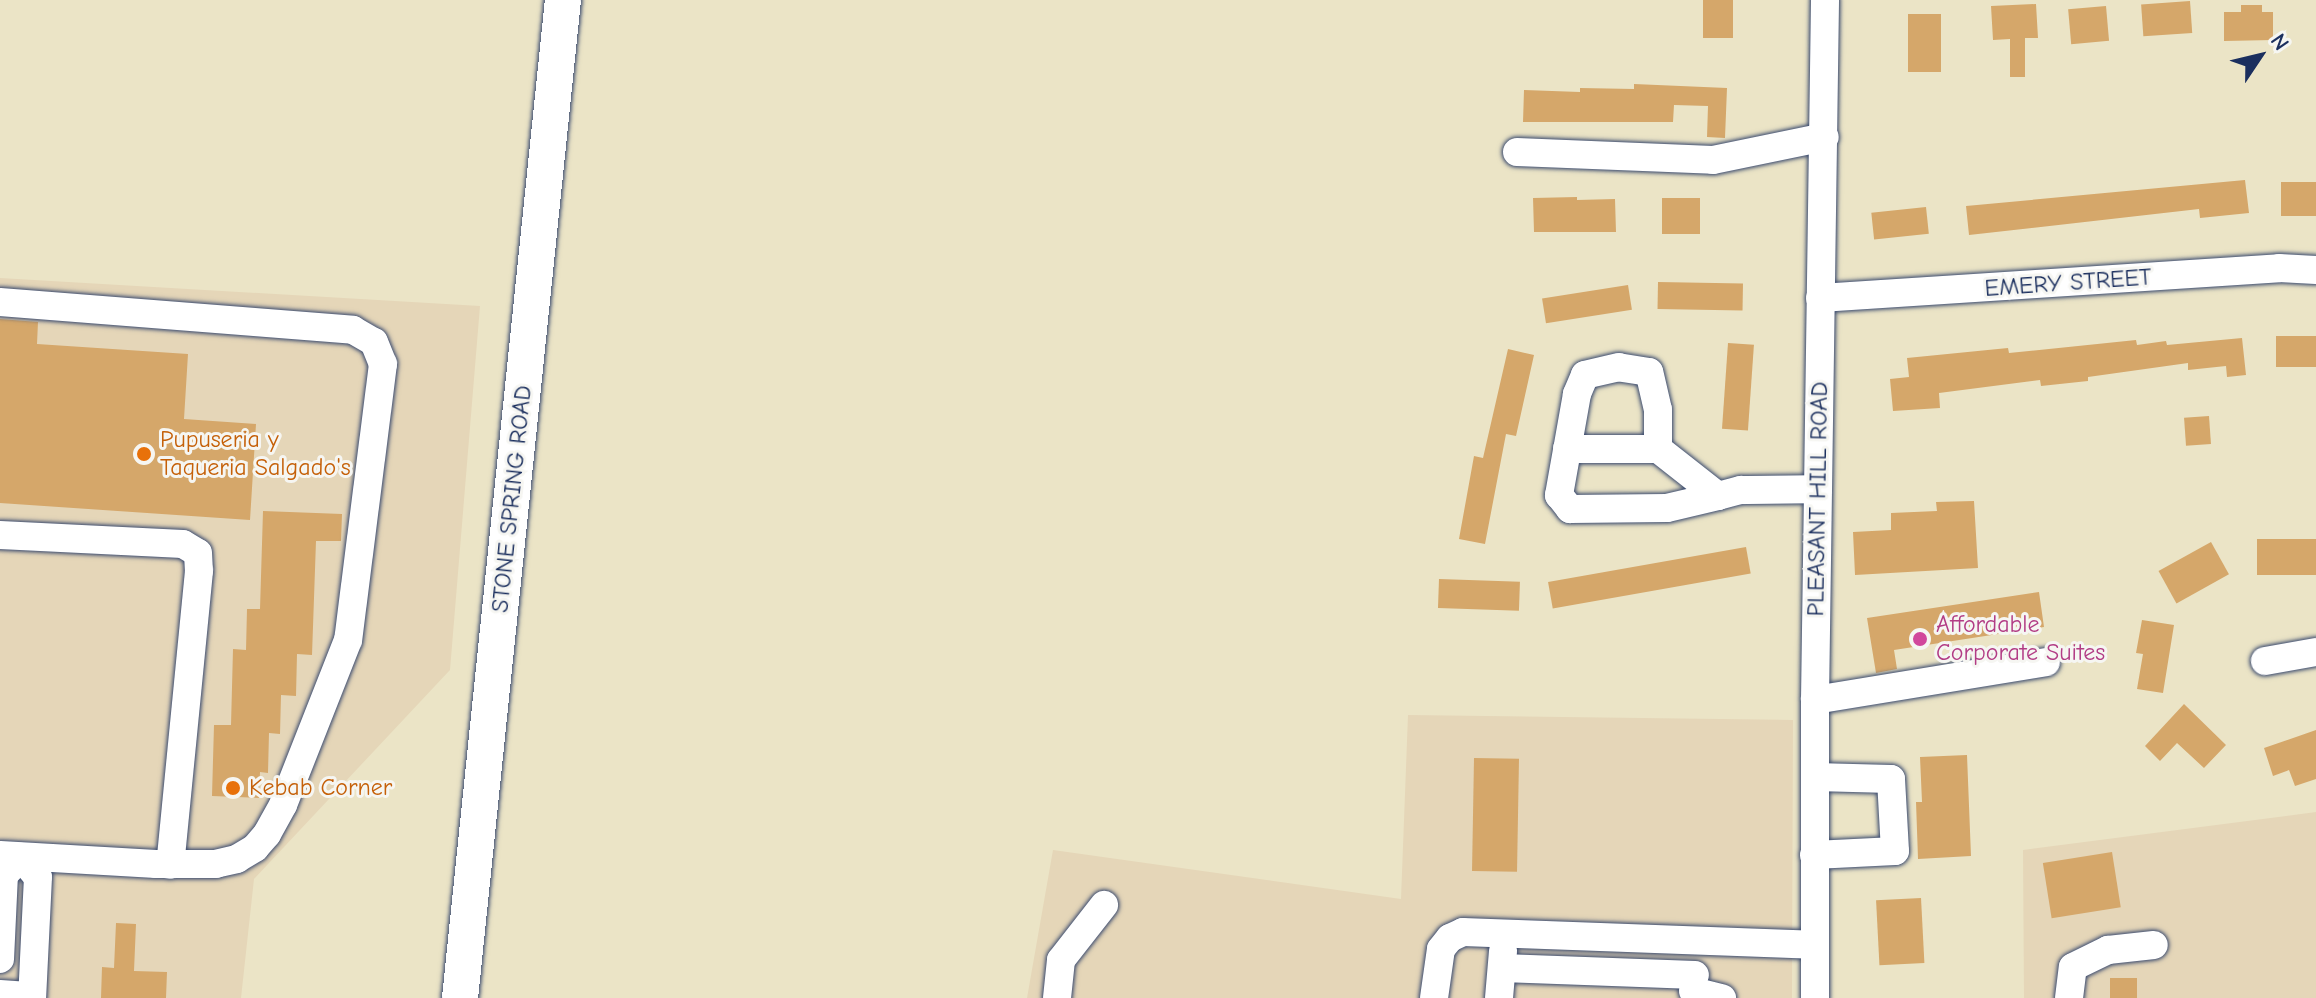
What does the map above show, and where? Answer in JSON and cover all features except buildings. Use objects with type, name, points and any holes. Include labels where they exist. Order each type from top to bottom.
[{"type":"main road","name":"STONE SPRING ROAD","points":[[460,998],[563,0]]},
{"type":"street","name":"PLEASANT HILL ROAD","points":[[1815,998],[1815,700],[1825,0]]},
{"type":"street","points":[[1517,152],[1713,160],[1825,137]]},
{"type":"street","name":"EMERY STREET","points":[[1820,298],[2279,268],[2316,270]]},
{"type":"street","points":[[0,302],[353,330],[370,338],[380,351],[383,370],[348,640],[283,805],[267,834],[255,848],[237,859],[216,864],[170,865],[11,856]]},
{"type":"street","points":[[1658,449],[1658,410],[1649,372],[1619,367],[1585,375],[1559,495],[1570,509],[1667,508],[1741,490],[1818,489]]},
{"type":"street","points":[[1567,449],[1658,449],[1718,496]]},
{"type":"street","points":[[0,535],[183,544],[198,553],[199,571],[170,865]]},
{"type":"street","points":[[2265,661],[2316,652]]},
{"type":"street","points":[[1815,700],[2046,662]]},
{"type":"street","points":[[1814,855],[1895,851],[1891,779],[1815,777]]},
{"type":"street","points":[[0,959],[4,875],[11,856]]},
{"type":"street","points":[[0,994],[32,997],[38,877],[11,856]]},
{"type":"street","points":[[1057,998],[1061,960],[1104,905]]},
{"type":"street","points":[[1434,998],[1439,956],[1447,941],[1466,932],[1813,945]]},
{"type":"street","points":[[1499,998],[1504,933]]},
{"type":"street","points":[[1693,988],[1695,941]]},
{"type":"street","points":[[2069,998],[2073,967],[2108,950],[2154,945]]},
{"type":"street","points":[[1502,968],[1693,988],[1722,998]]},
{"type":"shaded area","points":[[0,278],[480,306],[450,670],[254,879],[241,998],[0,998]]},
{"type":"shaded area","points":[[1408,715],[1793,720],[1792,998],[1027,998],[1053,850],[1401,899]]},
{"type":"shaded area","points":[[2316,812],[2316,998],[2024,998],[2023,850]]},
{"type":"place","name":"Pupuseria y Taqueria Salgado's","points":[[144,454]]},
{"type":"place","name":"Affordable Corporate Suites","points":[[1920,639]]},
{"type":"place","name":"Kebab Corner","points":[[233,788]]}]
